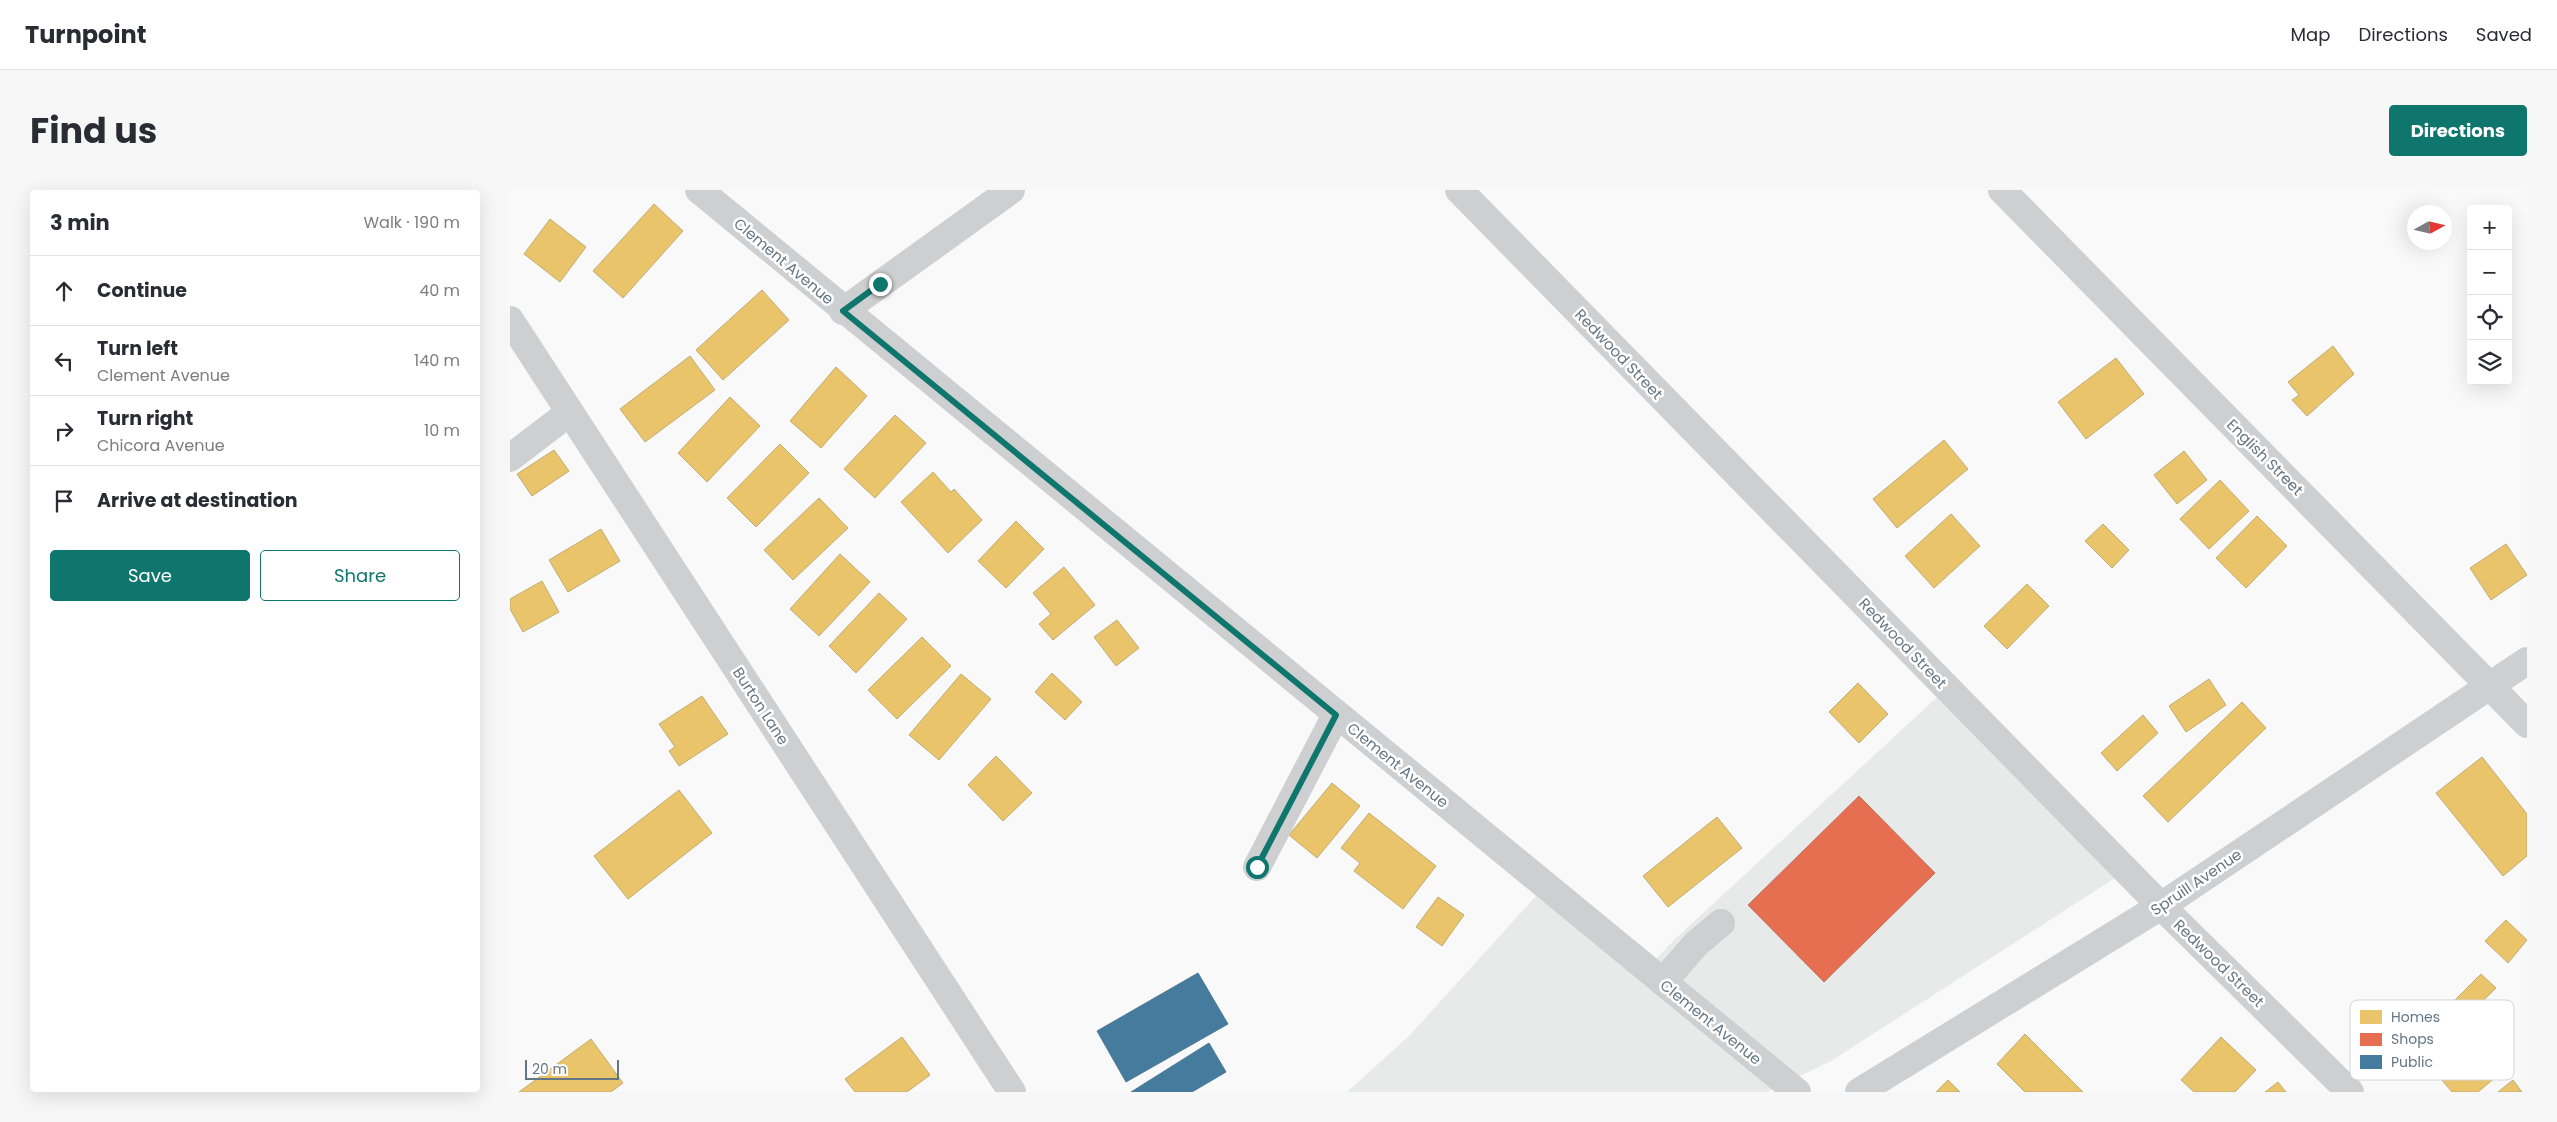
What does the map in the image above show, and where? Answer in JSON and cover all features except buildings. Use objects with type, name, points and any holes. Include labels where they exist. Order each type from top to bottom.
[{"type":"street","name":"Clement Avenue","points":[[699,190],[843,311],[1797,1092]]},
{"type":"street","points":[[843,311],[1011,190]]},
{"type":"street","name":"Redwood Street","points":[[1459,190],[2161,906],[2350,1092]]},
{"type":"street","name":"English Street","points":[[2002,190],[2527,724]]},
{"type":"street","name":"Burton Lane","points":[[510,320],[1012,1092]]},
{"type":"street","points":[[510,458],[570,412]]},
{"type":"street","name":"Spruill Avenue","points":[[1859,1092],[2161,906],[2527,661]]},
{"type":"street","points":[[1257,867],[1336,715]]},
{"type":"street","points":[[1663,982],[1696,944],[1721,923]]},
{"type":"shaded area","points":[[1947,688],[2126,871],[1831,1061],[1767,1092],[1347,1092],[1409,1036],[1545,886],[1647,969],[1675,939]]},
{"type":"route","points":[[880,284],[843,311],[1336,715],[1257,867]]}]
